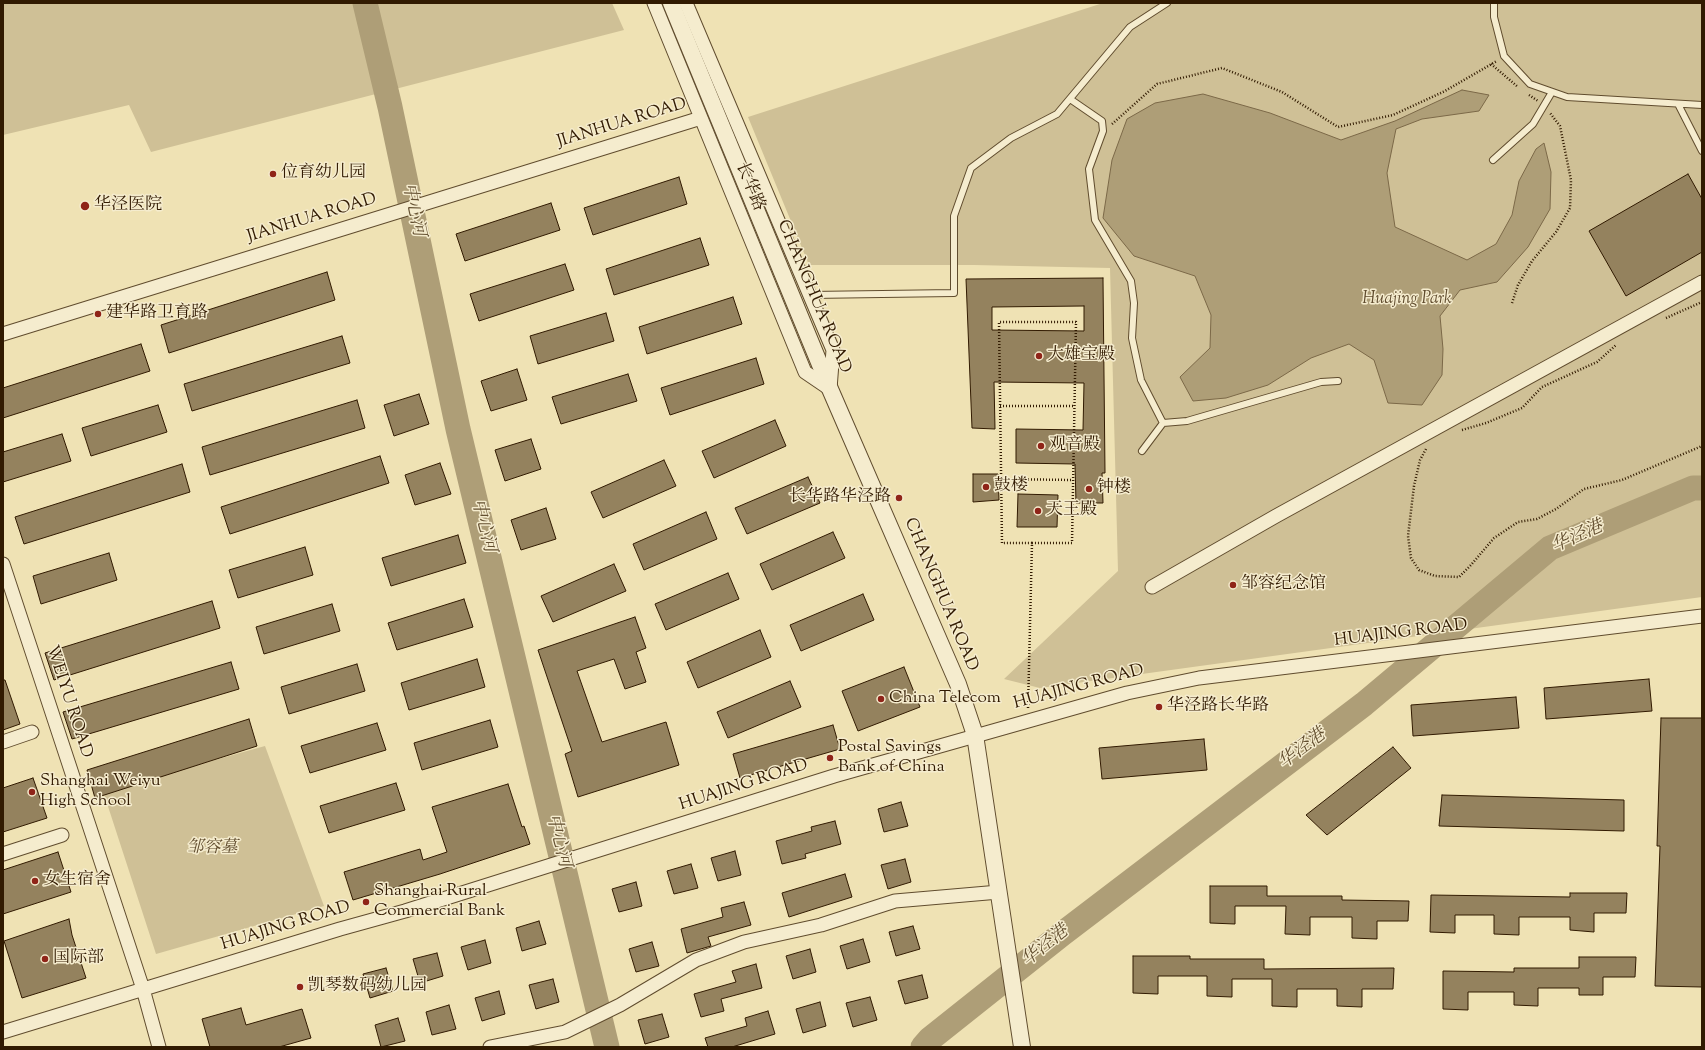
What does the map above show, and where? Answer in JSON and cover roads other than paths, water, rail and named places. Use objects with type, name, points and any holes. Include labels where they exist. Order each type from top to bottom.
[{"type":"street","name":"长华路","points":[[654,3],[806,372],[830,389]]},
{"type":"street","name":"CHANGHUA ROAD","points":[[671,3],[830,389],[958,684],[975,735],[1022,1047]]},
{"type":"street","name":"长华路","points":[[686,3],[833,350],[830,389]]},
{"type":"street","name":"JIANHUA ROAD","points":[[3,334],[701,118]]},
{"type":"street","points":[[1152,587],[1276,516],[1702,282]]},
{"type":"street","name":"WEIYU ROAD","points":[[3,564],[143,989],[159,1047]]},
{"type":"street","name":"HUAJING ROAD","points":[[3,1032],[340,929],[405,911],[834,776],[1127,693],[1199,678],[1399,652],[1702,616]]},
{"type":"street","points":[[3,742],[32,732]]},
{"type":"street","points":[[3,854],[62,835]]},
{"type":"street","points":[[490,1047],[565,1032],[620,1005],[696,960],[744,942],[821,925],[895,900],[999,892]]},
{"type":"lane","points":[[810,295],[954,293],[954,216],[971,168],[1011,138],[1057,114],[1130,27],[1167,3]]},
{"type":"lane","points":[[1494,3],[1494,17],[1504,56],[1530,84],[1567,96],[1702,105]]},
{"type":"lane","points":[[1493,160],[1533,124],[1552,92]]},
{"type":"lane","points":[[1070,99],[1102,121],[1103,131],[1089,169],[1095,220],[1131,281],[1134,303],[1132,338],[1140,380],[1163,423]]},
{"type":"lane","points":[[1678,104],[1702,151]]},
{"type":"lane","points":[[1142,451],[1163,423],[1186,421],[1321,382],[1338,381]]},
{"type":"waterway","name":"中心河","points":[[365,3],[390,107],[458,429],[607,1047]]},
{"type":"waterway","name":"华泾港","points":[[923,1047],[930,1039],[1062,934],[1364,704],[1550,548],[1693,488],[1702,488]]},
{"type":"place","name":"位育幼儿园","points":[[273,174]]},
{"type":"place","name":"华泾医院","points":[[85,206]]},
{"type":"place","name":"建华路卫育路","points":[[98,314]]},
{"type":"place","name":"大雄宝殿","points":[[1039,356]]},
{"type":"place","name":"观音殿","points":[[1041,446]]},
{"type":"place","name":"鼓楼","points":[[986,487]]},
{"type":"place","name":"钟楼","points":[[1089,489]]},
{"type":"place","name":"长华路华泾路","points":[[899,498]]},
{"type":"place","name":"天王殿","points":[[1038,511]]},
{"type":"place","name":"邹容纪念馆","points":[[1233,585]]},
{"type":"place","name":"China Telecom","points":[[881,699]]},
{"type":"place","name":"华泾路长华路","points":[[1159,707]]},
{"type":"place","name":"Postal Savings Bank of China","points":[[830,758]]},
{"type":"place","name":"Shanghai Weiyu High School","points":[[32,792]]},
{"type":"place","name":"女生宿舍","points":[[35,881]]},
{"type":"place","name":"Shanghai Rural Commercial Bank","points":[[366,902]]},
{"type":"place","name":"国际部","points":[[45,959]]},
{"type":"place","name":"凯琴数码幼儿园","points":[[300,987]]},
{"type":"park label","name":"Huajing Park","points":[[1407,300]]},
{"type":"park label","name":"邹容墓","points":[[212,849]]}]
